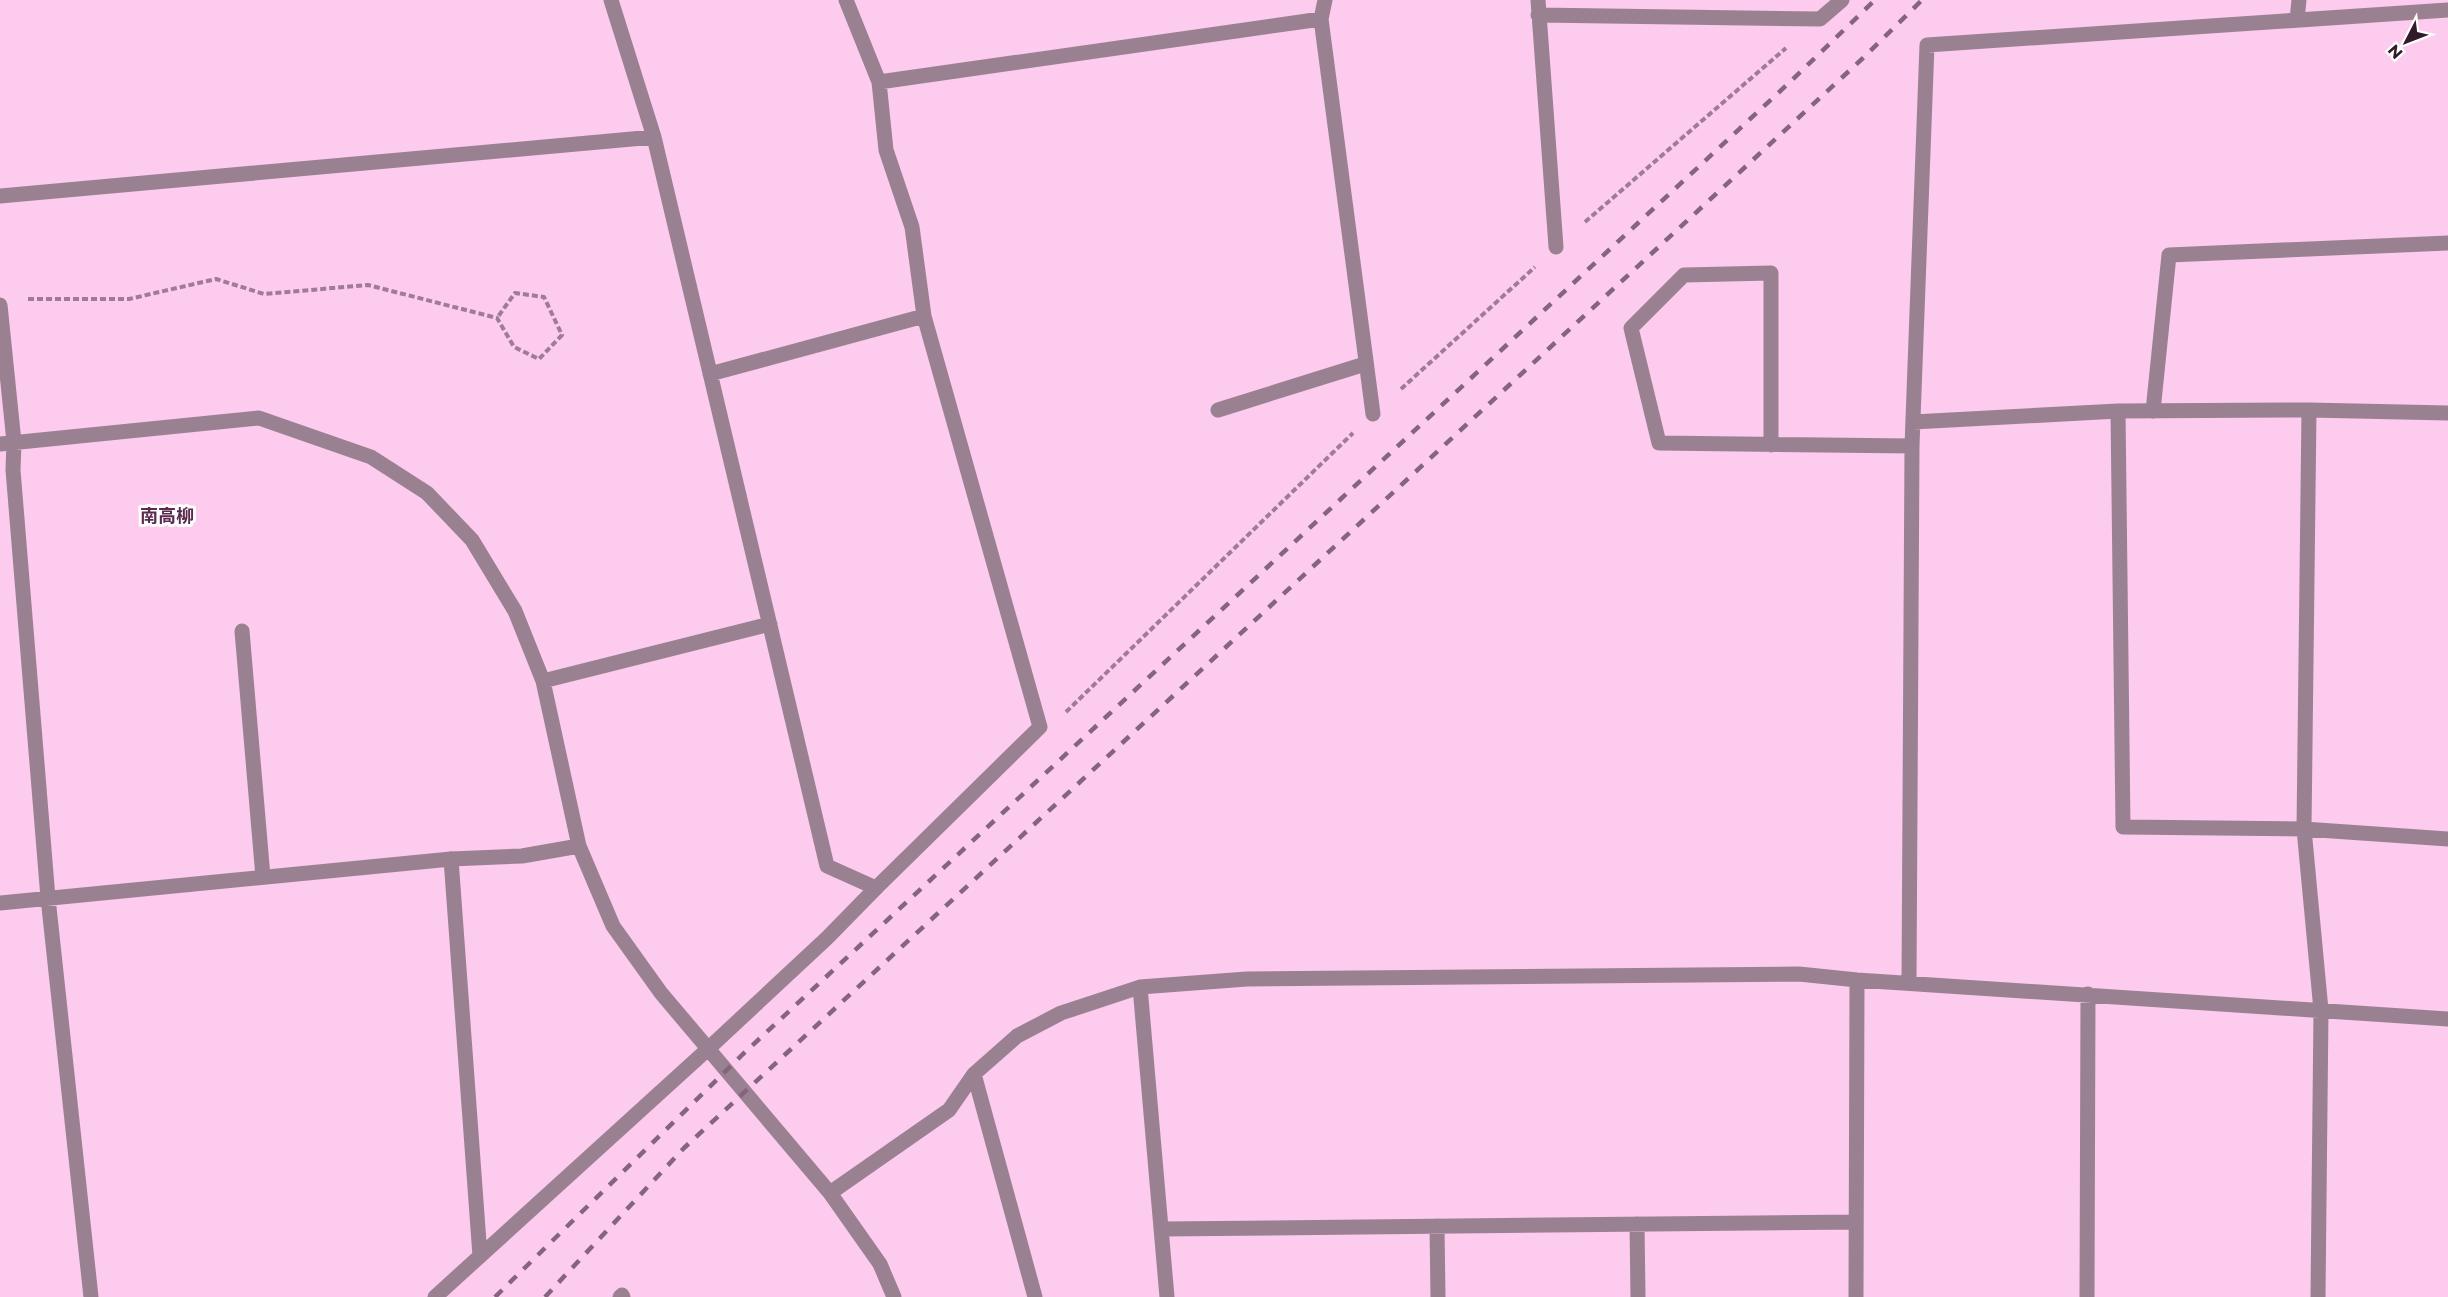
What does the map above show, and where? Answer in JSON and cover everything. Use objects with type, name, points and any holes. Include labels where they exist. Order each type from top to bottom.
[{"type":"street","points":[[611,0],[654,137],[827,866],[876,888]]},
{"type":"street","points":[[435,1297],[828,938],[1040,728],[924,316],[912,227],[886,150],[879,82],[846,0]]},
{"type":"street","points":[[1325,0],[1321,19],[1373,414]]},
{"type":"street","points":[[1556,247],[1538,8],[1820,19],[1842,0]]},
{"type":"street","points":[[2297,20],[2299,0]]},
{"type":"street","points":[[1909,982],[1912,446],[1928,45],[2448,10]]},
{"type":"street","points":[[879,82],[1321,19]]},
{"type":"street","points":[[0,196],[654,137]]},
{"type":"street","points":[[2152,411],[2169,255],[2448,243]]},
{"type":"street","points":[[1771,445],[1771,273],[1684,274],[1631,328],[1659,443],[1771,445],[1912,446]]},
{"type":"street","points":[[0,305],[7,443],[13,470],[48,898],[91,1297]]},
{"type":"street","points":[[710,374],[924,316]]},
{"type":"street","points":[[1218,410],[1365,364]]},
{"type":"street","points":[[1913,422],[2118,411],[2308,410],[2448,413]]},
{"type":"street","points":[[2308,410],[2304,829],[2321,1010],[2318,1297]]},
{"type":"street","points":[[2118,411],[2123,827],[2304,829],[2448,839]]},
{"type":"street","points":[[7,443],[260,418],[371,457],[427,493],[472,540],[515,611],[543,681],[579,846],[613,926],[661,993],[830,1193],[880,1264],[894,1297]]},
{"type":"street","points":[[543,681],[770,624]]},
{"type":"street","points":[[242,631],[263,877]]},
{"type":"street","points":[[0,903],[451,859],[522,855],[579,846]]},
{"type":"street","points":[[451,859],[480,1256]]},
{"type":"street","points":[[830,1193],[949,1110],[974,1074],[1017,1036],[1052,1017],[1140,987],[1259,979],[1799,974],[1857,980],[2448,1019]]},
{"type":"street","points":[[1856,1297],[1857,980]]},
{"type":"street","points":[[1140,987],[1167,1297]]},
{"type":"street","points":[[2087,1297],[2088,994]]},
{"type":"street","points":[[974,1074],[1035,1297]]},
{"type":"street","points":[[1162,1229],[1856,1222]]},
{"type":"street","points":[[1637,1224],[1638,1297]]},
{"type":"street","points":[[1437,1226],[1438,1297]]},
{"type":"path","points":[[1040,728],[1060,718],[1373,414],[1556,247],[1820,19]]},
{"type":"path","points":[[24,298],[129,299],[216,279],[264,294],[368,285],[497,318],[514,347],[539,359],[561,335],[544,297],[515,292],[497,318]]},
{"type":"railway","points":[[495,1297],[743,1054],[1791,81],[1875,0]]},
{"type":"railway","points":[[545,1297],[684,1148],[1862,59],[1922,0]]},
{"type":"district","name":"南高柳","points":[[167,516]]}]
